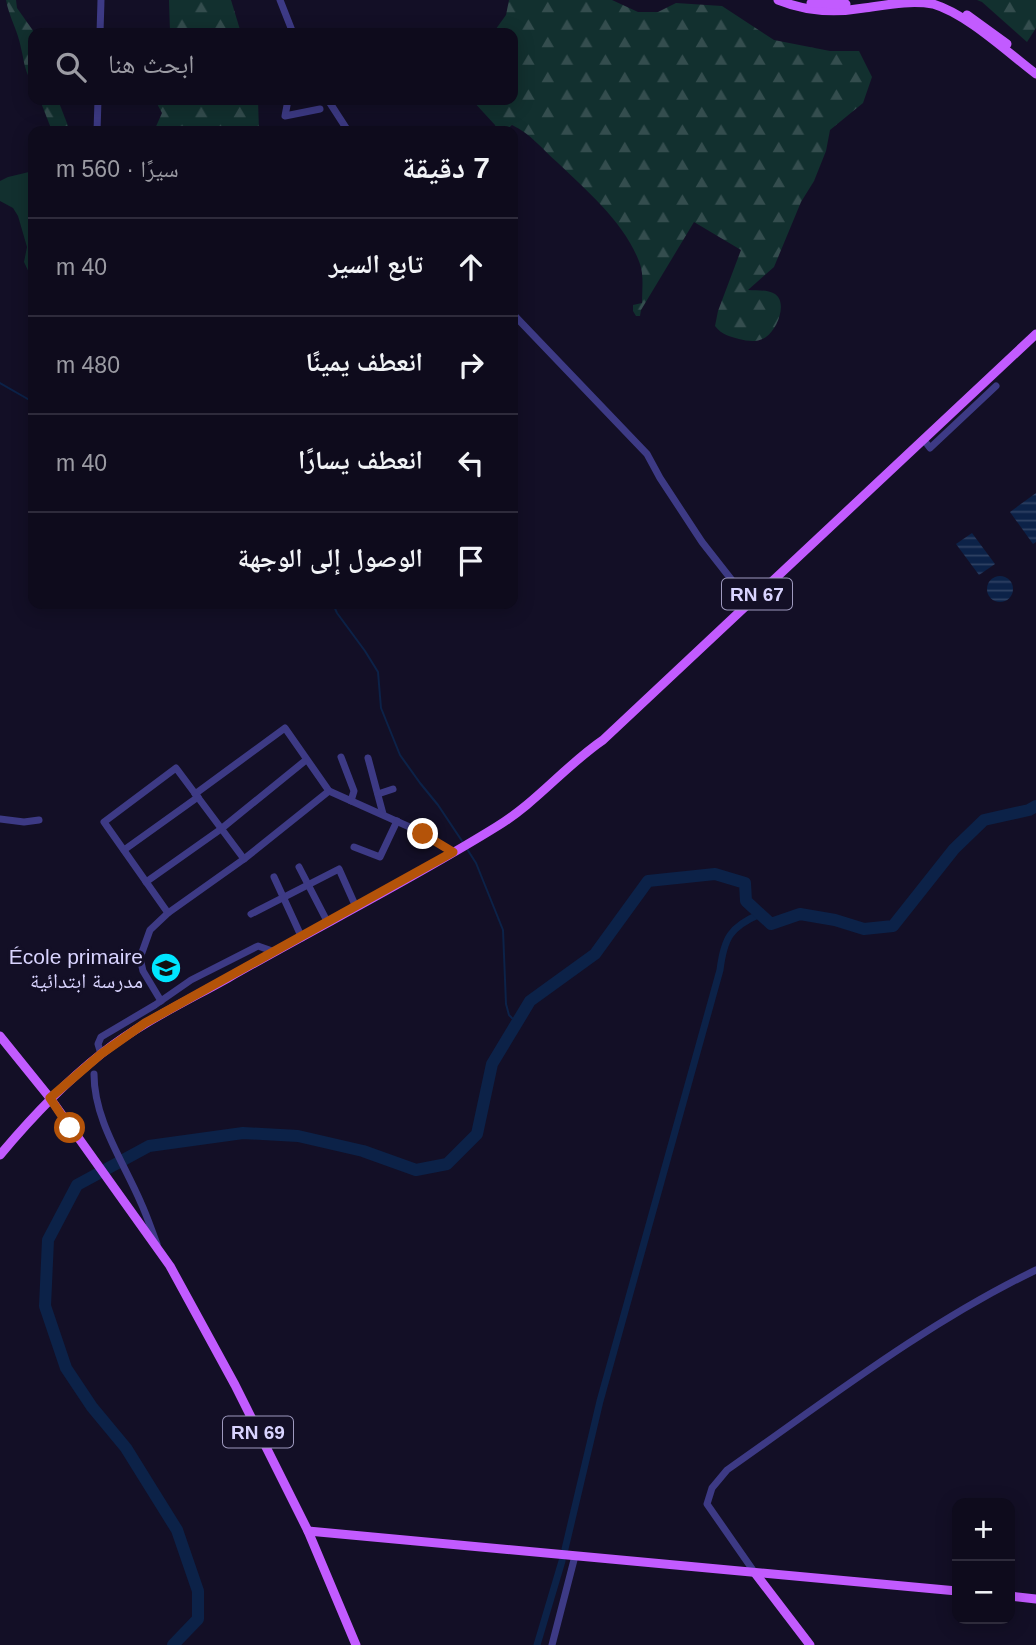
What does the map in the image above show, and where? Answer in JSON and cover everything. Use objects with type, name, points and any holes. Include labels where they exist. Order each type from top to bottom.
[{"type":"main road","points":[[778,0],[810,9],[835,11],[913,1],[932,3],[955,13],[1036,74]]},
{"type":"main road","points":[[797,0],[839,5],[879,0]]},
{"type":"main road","points":[[937,0],[957,8],[983,25],[1036,67]]},
{"type":"main road","name":"RN 67","points":[[0,1155],[50,1098],[101,1054],[145,1023],[456,851],[508,819],[545,790],[576,759],[603,740],[1036,334]]},
{"type":"main road","name":"RN 69","points":[[0,1036],[50,1098],[162,1255],[203,1324],[308,1531],[356,1645]]},
{"type":"main road","points":[[308,1531],[952,1591]]},
{"type":"main road","points":[[755,1573],[810,1645]]},
{"type":"main road","points":[[1015,1597],[1036,1599]]},
{"type":"street","points":[[100,28],[101,0]]},
{"type":"street","points":[[280,0],[290,28]]},
{"type":"street","points":[[97,126],[98,105]]},
{"type":"street","points":[[287,105],[285,116],[320,109]]},
{"type":"street","points":[[331,105],[345,126]]},
{"type":"street","points":[[518,319],[647,454],[702,542],[749,602]]},
{"type":"street","points":[[924,440],[930,448],[996,386]]},
{"type":"street","points":[[124,850],[285,728],[329,791],[383,814],[456,851]]},
{"type":"street","points":[[341,757],[354,791],[351,801]]},
{"type":"street","points":[[368,758],[383,814]]},
{"type":"street","points":[[146,882],[221,829],[306,760]]},
{"type":"street","points":[[168,913],[104,822],[176,768],[244,859]]},
{"type":"street","points":[[379,794],[393,789]]},
{"type":"street","points":[[161,1001],[143,971],[140,958],[150,930],[168,913],[244,859],[329,791]]},
{"type":"street","points":[[0,819],[24,822],[39,820]]},
{"type":"street","points":[[354,846],[380,857],[397,821]]},
{"type":"street","points":[[299,867],[328,923]]},
{"type":"street","points":[[251,914],[338,869],[356,907]]},
{"type":"street","points":[[274,877],[302,938]]},
{"type":"street","points":[[101,1054],[98,1044],[101,1037],[191,980],[258,946],[275,952]]},
{"type":"street","points":[[94,1074],[94,1094],[107,1131],[162,1255]]},
{"type":"street","points":[[755,1573],[707,1504],[712,1488],[727,1470],[906,1345],[999,1288],[1036,1270]]},
{"type":"street","points":[[552,1645],[575,1556]]},
{"type":"green space","points":[[6,0],[16,0],[17,8],[31,28],[28,28],[28,75],[20,42]]},
{"type":"green space","points":[[169,0],[231,0],[239,28],[170,28]]},
{"type":"green space","points":[[509,0],[612,0],[638,12],[658,12],[676,3],[722,6],[774,40],[830,51],[859,51],[872,77],[863,103],[830,130],[826,151],[814,181],[801,202],[774,267],[748,290],[769,291],[779,298],[780,316],[770,334],[756,341],[742,340],[726,335],[715,326],[741,250],[694,222],[641,310],[640,316],[636,316],[633,305],[642,303],[640,264],[634,249],[616,222],[518,126],[495,126],[477,105],[518,105],[518,28],[497,28],[506,15]]},
{"type":"green space","points":[[977,0],[1036,0],[1036,28],[1027,42]]},
{"type":"green space","points":[[42,105],[60,105],[68,126],[50,126]]},
{"type":"green space","points":[[158,105],[258,105],[259,126],[156,126],[162,113]]},
{"type":"green space","points":[[28,172],[28,270],[24,262],[27,247],[18,216],[13,208],[0,201],[0,181]]},
{"type":"water","points":[[1036,493],[1036,542],[1033,544],[1010,512]]},
{"type":"water","points":[[972,533],[995,564],[979,575],[956,544]]},
{"type":"water","points":[[1000,576],[1009,580],[1013,589],[1009,598],[1000,602],[991,598],[987,589],[991,580]]},
{"type":"waterway","points":[[0,383],[28,399]]},
{"type":"waterway","points":[[335,609],[378,672],[381,708],[400,755],[462,841]]},
{"type":"waterway","points":[[173,1645],[198,1619],[198,1591],[177,1530],[126,1448],[92,1407],[66,1368],[45,1306],[48,1240],[77,1185],[149,1146],[243,1133],[298,1136],[363,1151],[416,1170],[447,1164],[477,1134],[492,1064],[530,1001],[595,954],[648,881],[715,874],[745,883],[746,901],[771,924],[800,914],[835,920],[864,929],[893,926],[954,849],[984,820],[1036,806]]},
{"type":"waterway","points":[[467,849],[476,863],[503,930],[506,1004],[509,1015],[517,1023]]},
{"type":"waterway","points":[[565,1549],[600,1401],[724,950],[735,929],[760,914]]},
{"type":"waterway","points":[[537,1645],[562,1561]]},
{"type":"place","name":"École primaire مدرسة ابتدائية","points":[[166,968]]},
{"type":"route","points":[[70,1128],[50,1098],[101,1054],[145,1023],[453,852],[423,834]]}]
